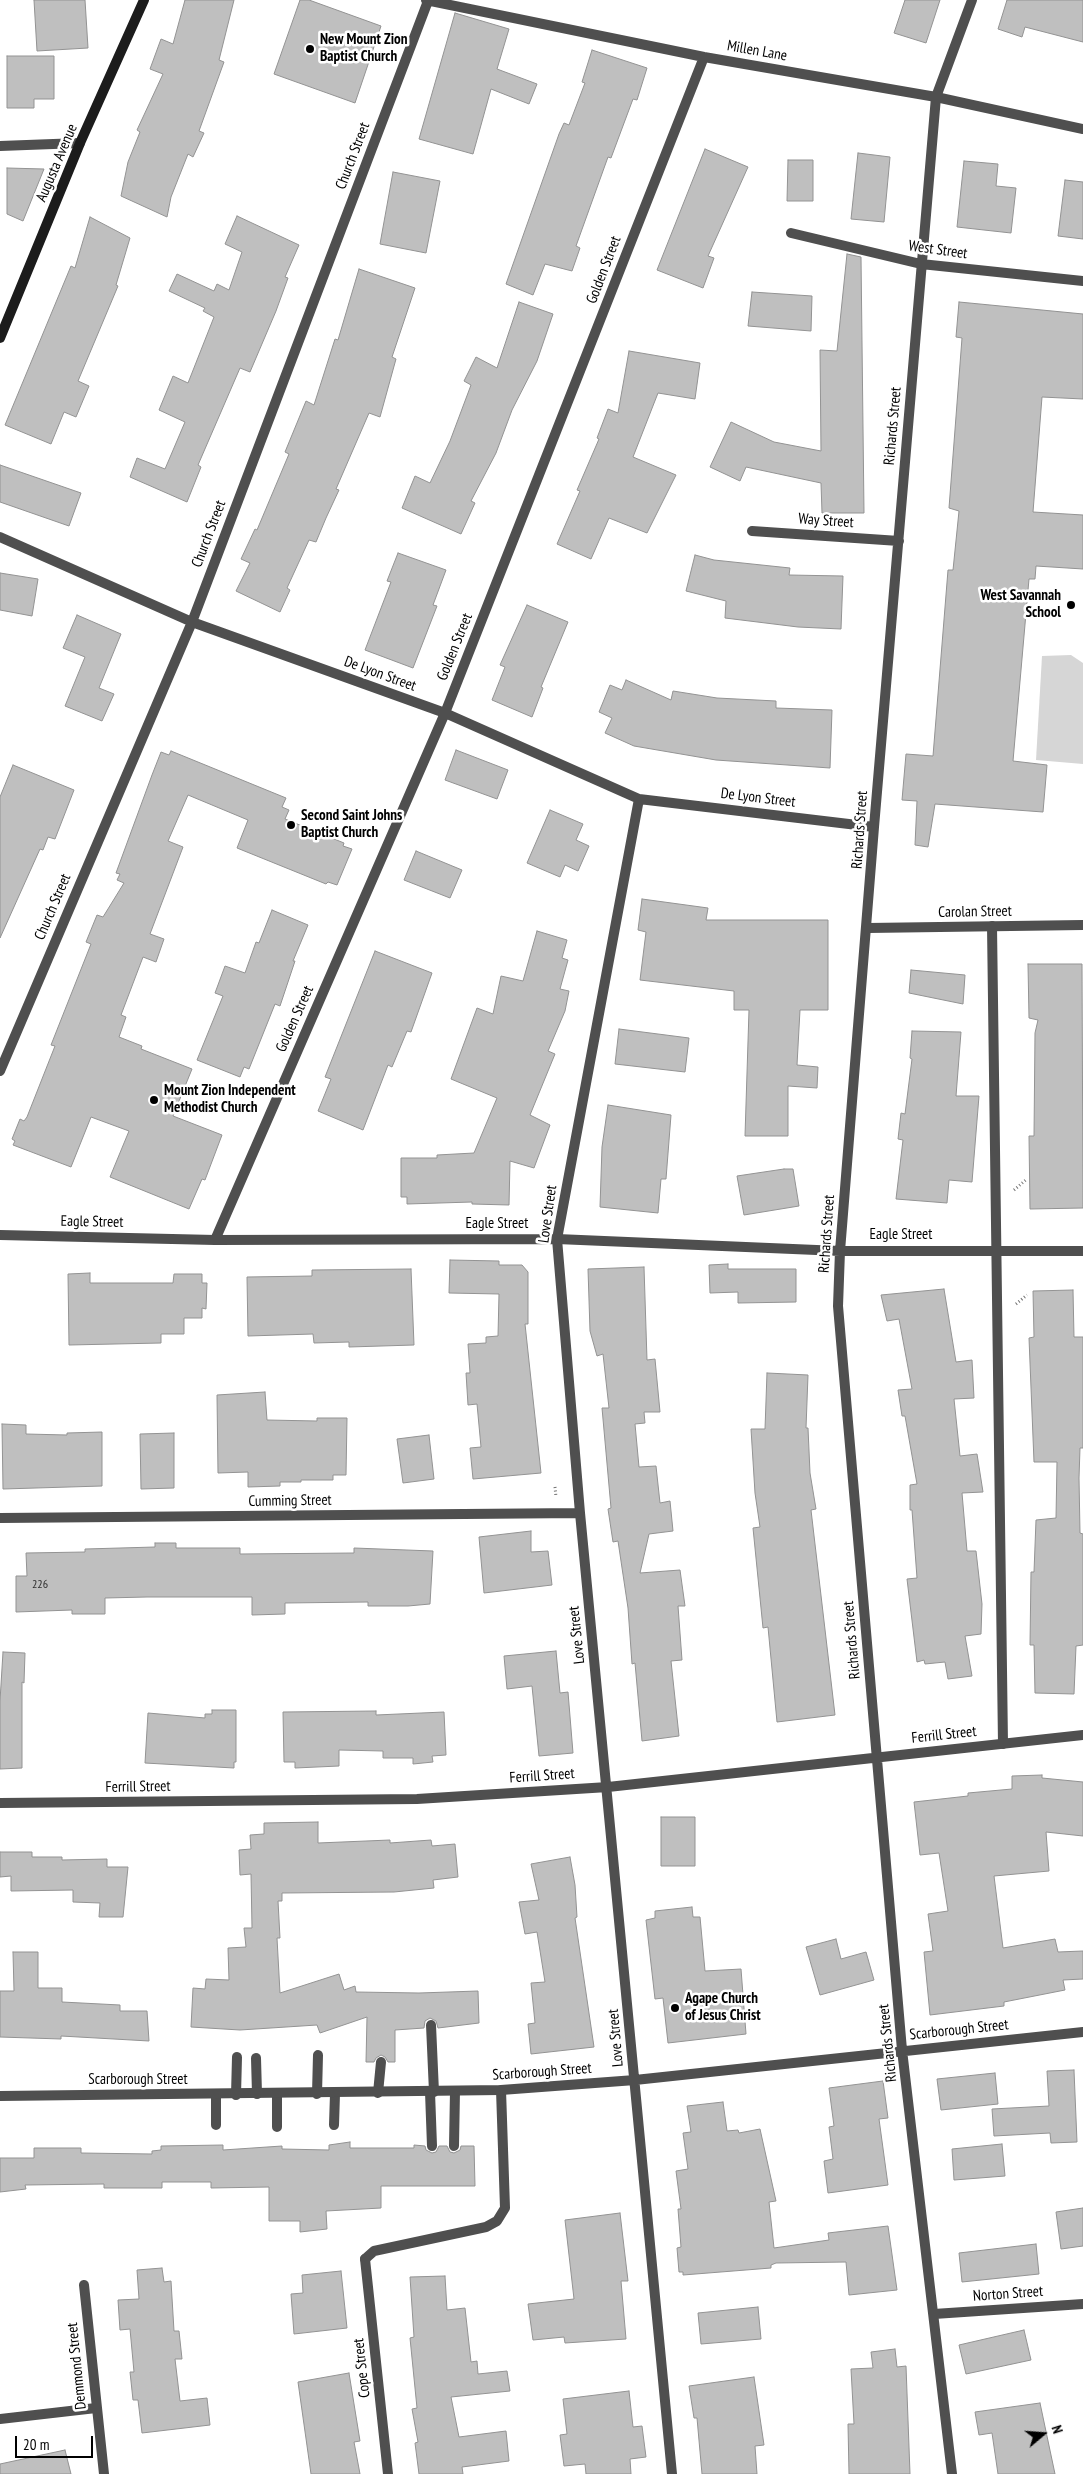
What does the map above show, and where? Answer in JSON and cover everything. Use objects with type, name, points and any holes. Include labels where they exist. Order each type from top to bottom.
[{"type":"main road","name":"Augusta Avenue","points":[[0,338],[80,144],[144,0]]},
{"type":"street","name":"Millen Lane","points":[[427,0],[704,57],[936,97],[1083,129]]},
{"type":"street","name":"Church Street","points":[[0,1071],[192,622],[427,0]]},
{"type":"street","name":"Richards Street","points":[[952,2474],[902,2050],[838,1306],[840,1251],[868,928],[874,828],[936,97],[972,0]]},
{"type":"street","name":"Golden Street","points":[[215,1240],[445,713],[704,57]]},
{"type":"street","points":[[0,146],[80,144]]},
{"type":"street","name":"West Street","points":[[791,234],[921,264],[1083,281]]},
{"type":"street","name":"Way Street","points":[[752,531],[899,541]]},
{"type":"street","name":"De Lyon Street","points":[[0,537],[192,622],[445,713],[639,799],[874,828]]},
{"type":"street","name":"Love Street","points":[[639,799],[557,1239],[580,1513],[608,1787],[672,2474]]},
{"type":"street","name":"Carolan Street","points":[[868,928],[1083,925]]},
{"type":"street","points":[[992,926],[1003,1744]]},
{"type":"street","name":"Eagle Street","points":[[0,1235],[215,1240],[557,1239],[840,1251],[1083,1251]]},
{"type":"street","name":"Cumming Street","points":[[0,1518],[580,1513]]},
{"type":"street","name":"Ferrill Street","points":[[0,1803],[417,1799],[608,1787],[1083,1735]]},
{"type":"street","points":[[431,2025],[432,2146]]},
{"type":"street","name":"Scarborough Street","points":[[0,2096],[335,2094],[501,2090],[635,2080],[1083,2032]]},
{"type":"street","points":[[317,2094],[318,2055]]},
{"type":"street","points":[[236,2095],[237,2057]]},
{"type":"street","points":[[256,2058],[257,2094]]},
{"type":"street","points":[[378,2093],[381,2062]]},
{"type":"street","name":"Cope Street","points":[[388,2474],[365,2259],[374,2251],[486,2227],[497,2221],[505,2208],[501,2090]]},
{"type":"street","points":[[454,2146],[455,2091]]},
{"type":"street","points":[[277,2094],[277,2127]]},
{"type":"street","points":[[334,2125],[335,2094]]},
{"type":"street","points":[[216,2095],[216,2125]]},
{"type":"street","name":"Demmond Street","points":[[84,2285],[104,2474]]},
{"type":"street","name":"Norton Street","points":[[934,2314],[1083,2304]]},
{"type":"street","points":[[0,2419],[96,2408]]},
{"type":"shaded area","points":[[1071,655],[1083,663],[1083,764],[1036,760],[1042,656]]},
{"type":"building","points":[[34,0],[85,0],[88,48],[37,51]]},
{"type":"building","points":[[185,0],[234,0],[219,60],[224,62],[199,131],[204,133],[193,157],[188,154],[171,197],[167,217],[121,196],[128,162],[140,132],[137,130],[163,74],[150,69],[161,39],[173,44]]},
{"type":"building","points":[[300,0],[309,0],[381,26],[355,103],[274,74]]},
{"type":"building","points":[[905,0],[940,0],[926,43],[894,33]]},
{"type":"building","points":[[1007,0],[1083,0],[1083,42],[1025,27],[1022,37],[998,29]]},
{"type":"building","points":[[455,13],[509,29],[497,69],[537,84],[529,104],[491,89],[473,154],[419,139]]},
{"type":"building","points":[[592,50],[647,68],[637,100],[633,99],[611,158],[608,157],[576,246],[580,248],[572,271],[545,264],[533,295],[506,284],[559,134],[564,123],[569,125],[585,83],[582,82]]},
{"type":"building","points":[[7,56],[54,56],[54,99],[34,99],[34,108],[7,108]]},
{"type":"building","points":[[705,149],[748,167],[708,256],[714,258],[703,288],[657,270]]},
{"type":"building","points":[[858,153],[890,157],[884,222],[851,219]]},
{"type":"building","points":[[788,160],[813,160],[813,201],[787,201]]},
{"type":"building","points":[[964,161],[998,164],[996,186],[1016,188],[1011,233],[957,227]]},
{"type":"building","points":[[7,168],[44,169],[23,221],[7,214]]},
{"type":"building","points":[[393,172],[440,181],[426,253],[380,244]]},
{"type":"building","points":[[1065,180],[1083,182],[1083,239],[1058,236]]},
{"type":"building","points":[[237,216],[299,245],[285,277],[288,278],[276,311],[250,372],[240,368],[198,465],[201,467],[187,502],[130,477],[137,458],[165,469],[185,422],[159,410],[173,376],[188,383],[214,317],[203,311],[205,308],[169,291],[177,274],[214,291],[217,284],[229,290],[242,252],[225,244]]},
{"type":"building","points":[[90,217],[130,238],[116,285],[118,286],[78,381],[89,386],[76,417],[64,412],[51,444],[5,425],[71,266],[75,268]]},
{"type":"building","points":[[847,254],[861,257],[864,513],[822,513],[821,483],[746,467],[740,481],[710,467],[731,422],[774,442],[821,451],[820,350],[837,351]]},
{"type":"building","points":[[359,269],[415,288],[392,357],[396,359],[380,417],[369,413],[336,489],[339,490],[316,542],[309,540],[287,588],[290,590],[280,612],[236,591],[250,563],[241,559],[255,529],[257,530],[289,454],[285,452],[306,401],[314,405],[335,339],[338,340]]},
{"type":"building","points":[[752,292],[812,296],[811,331],[748,326]]},
{"type":"building","points":[[519,302],[553,314],[537,361],[512,410],[496,453],[471,501],[475,503],[461,534],[402,508],[415,476],[430,483],[450,441],[471,385],[464,381],[476,357],[497,368]]},
{"type":"building","points":[[959,302],[1083,314],[1083,399],[1042,397],[1033,512],[1083,515],[1083,569],[1036,566],[1035,579],[1029,579],[1013,761],[1047,765],[1043,812],[935,804],[928,847],[915,845],[917,801],[902,800],[906,754],[933,756],[948,570],[953,570],[959,511],[949,508],[962,338],[956,337]]},
{"type":"building","points":[[629,351],[700,363],[695,399],[658,393],[633,457],[676,475],[647,533],[609,518],[591,559],[557,544],[580,491],[577,490],[599,439],[597,438],[608,409],[618,413]]},
{"type":"building","points":[[0,465],[81,493],[69,526],[0,502]]},
{"type":"building","points":[[398,553],[446,570],[433,605],[437,606],[413,668],[365,650],[391,582],[387,581]]},
{"type":"building","points":[[695,555],[714,560],[790,568],[789,575],[843,576],[841,629],[798,627],[725,618],[726,601],[686,591]]},
{"type":"building","points":[[0,573],[38,579],[32,616],[0,610]]},
{"type":"building","points":[[527,605],[568,622],[541,687],[543,688],[532,717],[492,700],[505,667],[500,665]]},
{"type":"building","points":[[77,615],[121,634],[99,688],[114,694],[102,721],[65,706],[85,657],[63,648]]},
{"type":"building","points":[[626,680],[671,700],[673,691],[717,698],[776,701],[776,708],[832,710],[830,768],[716,760],[634,746],[605,733],[612,718],[599,712],[610,685],[622,690]]},
{"type":"building","points":[[456,750],[508,770],[497,799],[445,780]]},
{"type":"building","points":[[171,751],[286,798],[282,807],[289,810],[285,819],[344,843],[343,846],[352,849],[337,885],[328,882],[326,884],[237,848],[248,820],[188,795],[168,841],[183,847],[150,934],[164,939],[156,962],[143,957],[121,1015],[126,1017],[119,1037],[142,1046],[141,1049],[192,1069],[173,1116],[222,1135],[205,1180],[202,1179],[189,1209],[110,1177],[129,1131],[91,1117],[71,1167],[13,1145],[15,1141],[12,1139],[20,1119],[24,1121],[27,1117],[55,1046],[51,1045],[91,944],[86,942],[97,915],[103,917],[124,883],[117,880],[120,874],[116,873],[161,752],[169,755]]},
{"type":"building","points":[[13,765],[74,790],[55,839],[48,837],[43,850],[40,849],[0,938],[0,797]]},
{"type":"building","points":[[550,810],[583,824],[576,840],[589,846],[578,871],[565,865],[560,877],[527,863]]},
{"type":"building","points":[[416,851],[462,870],[450,898],[404,880]]},
{"type":"building","points":[[642,899],[708,908],[706,920],[828,920],[828,1010],[800,1010],[797,1065],[818,1067],[817,1088],[788,1086],[788,1136],[745,1136],[749,1010],[734,1010],[734,991],[640,980],[646,932],[638,930]]},
{"type":"building","points":[[272,910],[308,925],[293,961],[295,961],[280,1006],[275,1004],[249,1069],[244,1067],[240,1077],[197,1060],[223,996],[215,993],[225,966],[245,973],[256,942],[259,943]]},
{"type":"building","points":[[537,931],[567,940],[562,958],[568,960],[560,989],[569,991],[565,1011],[548,1051],[555,1054],[530,1115],[550,1125],[534,1168],[510,1161],[509,1205],[472,1204],[472,1202],[407,1204],[407,1197],[401,1197],[401,1158],[437,1158],[437,1155],[474,1153],[497,1098],[451,1079],[477,1008],[493,1014],[501,976],[523,981]]},
{"type":"building","points":[[375,951],[432,973],[411,1032],[407,1031],[392,1067],[388,1065],[363,1130],[318,1111],[331,1079],[325,1077]]},
{"type":"building","points":[[1028,964],[1082,964],[1083,1208],[1030,1209],[1029,1136],[1034,1136],[1035,1033],[1038,1020],[1029,1018]]},
{"type":"building","points":[[911,970],[965,975],[963,1004],[909,993]]},
{"type":"building","points":[[619,1029],[689,1038],[685,1072],[615,1064]]},
{"type":"building","points":[[912,1031],[961,1032],[956,1096],[979,1096],[972,1182],[949,1180],[947,1203],[896,1199],[903,1140],[898,1139],[901,1113],[905,1114],[912,1059],[910,1058]]},
{"type":"building","points":[[608,1105],[671,1115],[666,1179],[661,1179],[658,1213],[600,1207],[602,1147]]},
{"type":"building","points":[[793,1169],[799,1206],[744,1215],[737,1176]]},
{"type":"building","points":[[450,1260],[499,1261],[499,1265],[522,1265],[528,1272],[528,1324],[525,1324],[541,1473],[473,1479],[470,1448],[481,1447],[477,1404],[468,1405],[466,1373],[470,1373],[468,1344],[486,1343],[486,1337],[498,1336],[499,1294],[449,1293]]},
{"type":"building","points":[[728,1264],[728,1269],[796,1269],[796,1302],[738,1303],[738,1292],[710,1293],[709,1265]]},
{"type":"building","points":[[644,1267],[647,1360],[655,1359],[660,1412],[644,1412],[645,1423],[635,1424],[639,1467],[656,1466],[660,1503],[670,1501],[673,1531],[649,1534],[640,1573],[680,1570],[685,1606],[678,1606],[682,1660],[671,1661],[679,1736],[642,1741],[635,1663],[632,1664],[628,1608],[618,1541],[613,1542],[608,1509],[611,1508],[602,1408],[609,1408],[603,1354],[597,1356],[590,1331],[588,1269]]},
{"type":"building","points":[[411,1269],[414,1345],[349,1347],[349,1342],[314,1343],[313,1334],[248,1336],[247,1277],[312,1276],[312,1270]]},
{"type":"building","points":[[90,1273],[90,1283],[173,1283],[174,1274],[202,1274],[202,1283],[207,1283],[206,1309],[202,1308],[202,1318],[184,1318],[184,1334],[161,1334],[161,1343],[69,1345],[68,1274]]},
{"type":"building","points":[[944,1289],[956,1362],[972,1360],[974,1398],[954,1399],[960,1456],[977,1454],[983,1492],[962,1493],[967,1551],[976,1551],[982,1604],[981,1634],[965,1636],[972,1676],[948,1679],[945,1662],[925,1664],[924,1660],[917,1662],[907,1579],[917,1578],[912,1510],[910,1510],[910,1485],[917,1484],[905,1416],[902,1416],[898,1390],[912,1389],[899,1319],[887,1321],[881,1295]]},
{"type":"building","points":[[1073,1290],[1074,1337],[1083,1337],[1083,1448],[1080,1448],[1079,1478],[1080,1533],[1083,1534],[1083,1645],[1076,1646],[1074,1694],[1035,1693],[1034,1645],[1030,1645],[1031,1572],[1034,1572],[1036,1520],[1056,1518],[1057,1462],[1034,1462],[1029,1338],[1034,1337],[1033,1291]]},
{"type":"building","points":[[767,1373],[808,1375],[806,1428],[808,1428],[810,1473],[816,1509],[811,1510],[835,1715],[777,1722],[768,1627],[763,1628],[753,1528],[760,1527],[755,1493],[751,1429],[765,1429]]},
{"type":"building","points":[[265,1392],[267,1420],[317,1421],[317,1418],[347,1418],[346,1475],[333,1475],[333,1480],[301,1480],[301,1482],[280,1482],[280,1486],[248,1487],[248,1472],[218,1473],[217,1395]]},
{"type":"building","points":[[2,1424],[26,1425],[26,1434],[67,1435],[67,1433],[102,1432],[102,1486],[3,1489]]},
{"type":"building","points":[[174,1433],[174,1488],[141,1489],[140,1434]]},
{"type":"building","points":[[429,1435],[434,1479],[403,1483],[397,1439]]},
{"type":"building","points":[[531,1531],[531,1552],[548,1551],[552,1585],[484,1593],[479,1537]]},
{"type":"building","points":[[155,1543],[176,1543],[176,1548],[240,1548],[240,1554],[354,1553],[354,1548],[433,1551],[430,1604],[368,1606],[368,1602],[285,1603],[285,1614],[252,1615],[252,1597],[147,1597],[105,1598],[105,1614],[72,1614],[72,1610],[16,1612],[16,1576],[27,1576],[26,1553],[85,1552],[85,1549],[155,1547]]},
{"type":"building","points":[[556,1651],[560,1693],[568,1692],[573,1753],[539,1756],[532,1686],[507,1689],[504,1656]]},
{"type":"building","points":[[3,1652],[25,1653],[24,1683],[22,1682],[22,1768],[0,1769],[0,1701]]},
{"type":"building","points":[[212,1710],[236,1710],[236,1762],[234,1762],[234,1768],[145,1763],[148,1713],[205,1718],[205,1714],[212,1714]]},
{"type":"building","points":[[376,1711],[376,1715],[444,1712],[446,1755],[432,1756],[433,1762],[413,1764],[413,1758],[383,1758],[383,1751],[339,1750],[339,1766],[295,1768],[295,1762],[284,1762],[283,1712]]},
{"type":"building","points":[[1042,1775],[1042,1778],[1083,1782],[1083,1836],[1046,1832],[1049,1871],[994,1876],[1003,1948],[1055,1939],[1058,1952],[1083,1951],[1083,1979],[1063,1980],[1065,1990],[1004,2002],[1004,2006],[930,2015],[924,1952],[933,1951],[928,1914],[948,1911],[939,1853],[920,1855],[914,1802],[968,1796],[968,1793],[1012,1789],[1012,1776]]},
{"type":"building","points":[[661,1817],[695,1817],[695,1866],[661,1866]]},
{"type":"building","points":[[318,1822],[318,1843],[390,1840],[390,1843],[431,1840],[432,1846],[455,1844],[458,1877],[433,1880],[434,1888],[394,1892],[282,1893],[282,1901],[278,1901],[280,1938],[277,1938],[280,1993],[339,1974],[344,1990],[355,1986],[356,1992],[419,1993],[478,1991],[479,2023],[438,2028],[436,2021],[430,2018],[425,2021],[424,2028],[395,2030],[395,2062],[388,2062],[381,2055],[374,2062],[366,2062],[367,2017],[320,2033],[317,2025],[240,2030],[191,2027],[193,1988],[205,1989],[206,1979],[229,1980],[228,1948],[246,1947],[244,1928],[252,1928],[251,1874],[240,1875],[239,1850],[251,1849],[250,1835],[264,1834],[264,1823]]},
{"type":"building","points":[[0,1852],[32,1852],[32,1857],[62,1857],[62,1860],[107,1859],[107,1867],[128,1867],[123,1917],[99,1917],[100,1903],[73,1902],[73,1890],[11,1891],[11,1876],[0,1877]]},
{"type":"building","points":[[570,1857],[575,1885],[577,1917],[575,1918],[594,2047],[531,2054],[528,2024],[535,2023],[531,1983],[545,1982],[537,1932],[525,1934],[519,1902],[539,1900],[531,1864]]},
{"type":"building","points":[[692,1907],[693,1917],[700,1917],[705,1971],[741,1969],[746,2034],[668,2043],[663,1998],[655,1999],[646,1920],[655,1918],[655,1911]]},
{"type":"building","points":[[836,1939],[841,1959],[866,1952],[874,1980],[820,1995],[806,1947]]},
{"type":"building","points":[[13,1952],[38,1952],[38,1988],[62,1988],[62,2002],[120,2005],[120,2011],[147,2011],[149,2041],[61,2036],[61,2039],[0,2037],[0,1991],[14,1991]]},
{"type":"building","points":[[1074,2070],[1077,2142],[1051,2143],[1050,2133],[994,2136],[992,2109],[1049,2106],[1047,2071]]},
{"type":"building","points":[[995,2073],[998,2104],[941,2110],[937,2079]]},
{"type":"building","points":[[883,2081],[888,2118],[879,2119],[888,2185],[828,2193],[824,2161],[833,2159],[829,2127],[834,2126],[829,2088]]},
{"type":"building","points":[[723,2102],[727,2131],[738,2130],[739,2133],[760,2129],[776,2201],[769,2202],[774,2248],[829,2240],[828,2233],[888,2226],[897,2290],[849,2295],[846,2262],[776,2263],[771,2265],[771,2268],[683,2275],[683,2272],[679,2272],[677,2248],[681,2247],[678,2209],[681,2209],[676,2171],[688,2169],[683,2133],[691,2132],[687,2106]]},
{"type":"building","points":[[350,2142],[350,2148],[414,2148],[414,2145],[425,2146],[426,2150],[432,2153],[436,2152],[439,2146],[447,2146],[450,2152],[454,2153],[460,2150],[461,2146],[474,2146],[475,2186],[381,2186],[381,2208],[326,2211],[327,2229],[300,2232],[300,2221],[269,2221],[269,2187],[211,2188],[211,2182],[162,2182],[162,2188],[104,2188],[104,2184],[25,2185],[26,2189],[0,2192],[0,2158],[34,2158],[34,2148],[81,2148],[81,2153],[152,2154],[152,2151],[161,2150],[161,2146],[223,2145],[223,2150],[282,2146],[282,2149],[329,2150],[329,2145]]},
{"type":"building","points":[[1002,2144],[1005,2176],[954,2180],[952,2149]]},
{"type":"building","points":[[1083,2208],[1083,2246],[1061,2249],[1056,2212]]},
{"type":"building","points":[[620,2213],[628,2281],[621,2281],[626,2339],[565,2343],[564,2337],[533,2340],[528,2304],[574,2299],[565,2220]]},
{"type":"building","points":[[1036,2244],[1039,2274],[962,2282],[959,2253]]},
{"type":"building","points":[[162,2268],[164,2282],[171,2281],[174,2331],[179,2331],[182,2359],[175,2359],[180,2401],[207,2398],[210,2425],[142,2433],[138,2400],[133,2400],[130,2372],[134,2372],[130,2329],[120,2330],[118,2300],[139,2299],[137,2270]]},
{"type":"building","points":[[341,2271],[347,2328],[294,2334],[291,2294],[303,2293],[302,2275]]},
{"type":"building","points":[[445,2276],[447,2310],[465,2308],[471,2362],[477,2361],[478,2374],[507,2371],[510,2391],[451,2397],[459,2437],[506,2431],[509,2461],[462,2467],[463,2474],[419,2474],[415,2443],[418,2442],[412,2409],[417,2408],[410,2338],[414,2337],[410,2277]]},
{"type":"building","points":[[758,2307],[761,2339],[701,2344],[698,2313]]},
{"type":"building","points":[[1024,2330],[1031,2360],[966,2374],[959,2345]]},
{"type":"building","points":[[895,2349],[897,2367],[906,2366],[910,2474],[849,2474],[848,2424],[854,2424],[851,2369],[873,2368],[871,2352]]},
{"type":"building","points":[[349,2373],[360,2441],[354,2442],[360,2474],[311,2474],[298,2382]]},
{"type":"building","points":[[754,2377],[764,2445],[755,2446],[757,2474],[702,2474],[697,2418],[694,2418],[689,2386]]},
{"type":"building","points":[[629,2391],[633,2427],[642,2426],[646,2457],[630,2459],[631,2474],[586,2474],[585,2464],[564,2466],[560,2435],[567,2434],[563,2399]]},
{"type":"building","points":[[1040,2403],[1055,2474],[998,2474],[992,2433],[979,2435],[975,2412]]},
{"type":"building","points":[[65,2450],[71,2474],[0,2474],[0,2464]]},
{"type":"place","name":"New Mount Zion Baptist Church","points":[[310,49]]},
{"type":"place","name":"West Savannah School","points":[[1071,605]]},
{"type":"place","name":"Second Saint Johns Baptist Church","points":[[291,825]]},
{"type":"place","name":"Mount Zion Independent Methodist Church","points":[[154,1100]]},
{"type":"place","name":"Agape Church of Jesus Christ","points":[[675,2008]]}]
